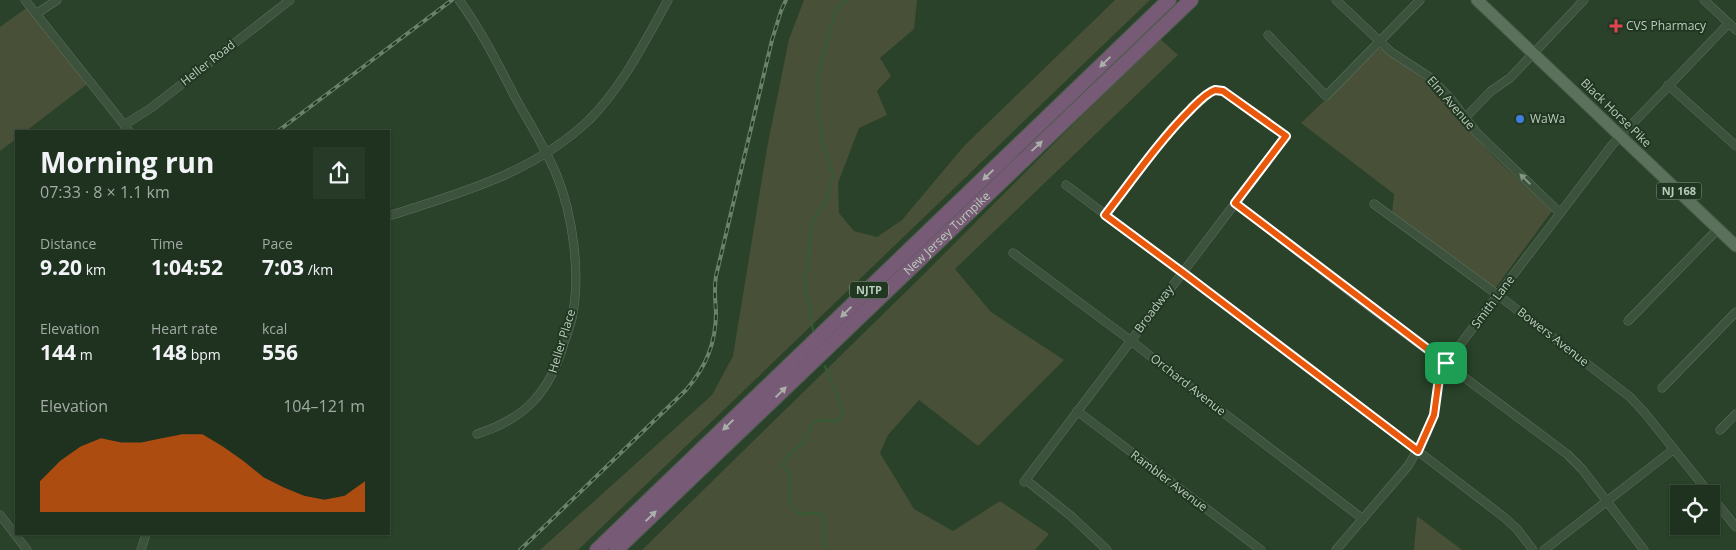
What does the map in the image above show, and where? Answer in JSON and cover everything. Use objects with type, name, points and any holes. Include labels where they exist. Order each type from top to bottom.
[{"type":"highway","name":"New Jersey Turnpike","points":[[597,550],[1169,0]]},
{"type":"highway","name":"New Jersey Turnpike","points":[[616,550],[1190,0]]},
{"type":"main road","name":"Black Horse Pike","points":[[1477,0],[1736,246]]},
{"type":"street","points":[[25,0],[126,128]]},
{"type":"street","points":[[36,14],[57,0]]},
{"type":"street","name":"Heller Road","points":[[126,128],[290,0]]},
{"type":"street","points":[[459,0],[506,80],[546,154]]},
{"type":"street","points":[[390,216],[505,176],[546,154],[568,138],[590,118],[614,90],[636,58],[668,0]]},
{"type":"street","name":"Elm Avenue","points":[[1336,0],[1392,52],[1431,78],[1477,133],[1560,212]]},
{"type":"street","points":[[1268,35],[1326,96],[1420,0]]},
{"type":"street","points":[[1465,118],[1491,91],[1510,78],[1584,0]]},
{"type":"street","points":[[1704,0],[1736,30]]},
{"type":"street","name":"Smith Lane","points":[[1336,550],[1408,466],[1418,451],[1434,415],[1440,371],[1612,144],[1729,23]]},
{"type":"street","points":[[1668,85],[1735,142]]},
{"type":"street","name":"Broadway","points":[[1105,215],[1171,129],[1210,92],[1216,90],[1223,91],[1286,136],[1025,481],[1071,516],[1106,550]]},
{"type":"street","name":"Heller Place","points":[[477,434],[497,428],[516,417],[545,388],[560,358],[572,317],[575,260],[572,228],[556,175],[546,154]]},
{"type":"street","points":[[1066,185],[1505,518],[1533,550]]},
{"type":"street","points":[[1235,203],[1567,454],[1582,469],[1644,550]]},
{"type":"street","name":"Bowers Avenue","points":[[1374,204],[1498,295],[1630,396],[1702,485]]},
{"type":"street","points":[[1628,321],[1718,229]]},
{"type":"street","name":"Orchard Avenue","points":[[1012,253],[1130,340],[1363,519]]},
{"type":"street","points":[[1662,388],[1736,312]]},
{"type":"street","name":"Rambler Avenue","points":[[1077,411],[1262,550]]},
{"type":"street","points":[[1720,430],[1736,414]]},
{"type":"street","points":[[1544,550],[1674,449]]},
{"type":"street","name":"Bowers Avenue","points":[[1720,507],[1736,527]]},
{"type":"street","points":[[0,515],[15,534]]},
{"type":"street","points":[[15,535],[27,550]]},
{"type":"street","points":[[141,550],[146,535]]},
{"type":"green space","points":[[804,0],[917,0],[914,29],[880,58],[891,76],[877,91],[887,115],[859,128],[838,183],[839,213],[854,231],[877,237],[902,220],[964,146],[1115,0],[1150,0],[578,550],[540,550],[712,395],[733,356],[767,148],[789,39]]},
{"type":"green space","points":[[29,6],[90,82],[27,130],[15,130],[15,140],[0,151],[0,27]]},
{"type":"green space","points":[[1159,38],[1178,55],[955,269],[991,312],[1064,360],[978,446],[919,400],[888,435],[880,453],[914,509],[953,531],[1000,501],[1049,534],[1035,550],[642,550],[924,274]]},
{"type":"green space","points":[[1380,48],[1428,82],[1495,158],[1552,211],[1494,290],[1392,214],[1394,194],[1301,123]]},
{"type":"green space","points":[[1417,516],[1462,550],[1414,550]]},
{"type":"waterway","points":[[813,330],[804,277],[809,262],[812,222],[820,209],[826,204],[833,175],[821,141],[819,77],[822,57],[834,16],[838,6],[847,0]]},
{"type":"waterway","points":[[825,366],[842,408],[841,415],[835,421],[819,420],[811,424],[805,440],[786,458],[783,465],[790,474],[790,499],[796,512],[799,514],[819,513],[822,515],[825,522],[824,540],[826,550]]},
{"type":"railway","points":[[279,130],[452,0]]},
{"type":"railway","points":[[520,550],[686,390],[704,363],[712,344],[716,323],[716,276],[772,40],[786,0]]},
{"type":"place","name":"CVS Pharmacy","points":[[1616,26]]},
{"type":"place","name":"WaWa","points":[[1520,119]]},
{"type":"route","points":[[1215,90],[1223,91],[1286,136],[1235,203],[1363,302],[1446,363],[1440,371],[1434,415],[1418,451],[1105,215],[1171,129],[1210,92],[1215,90]]}]
